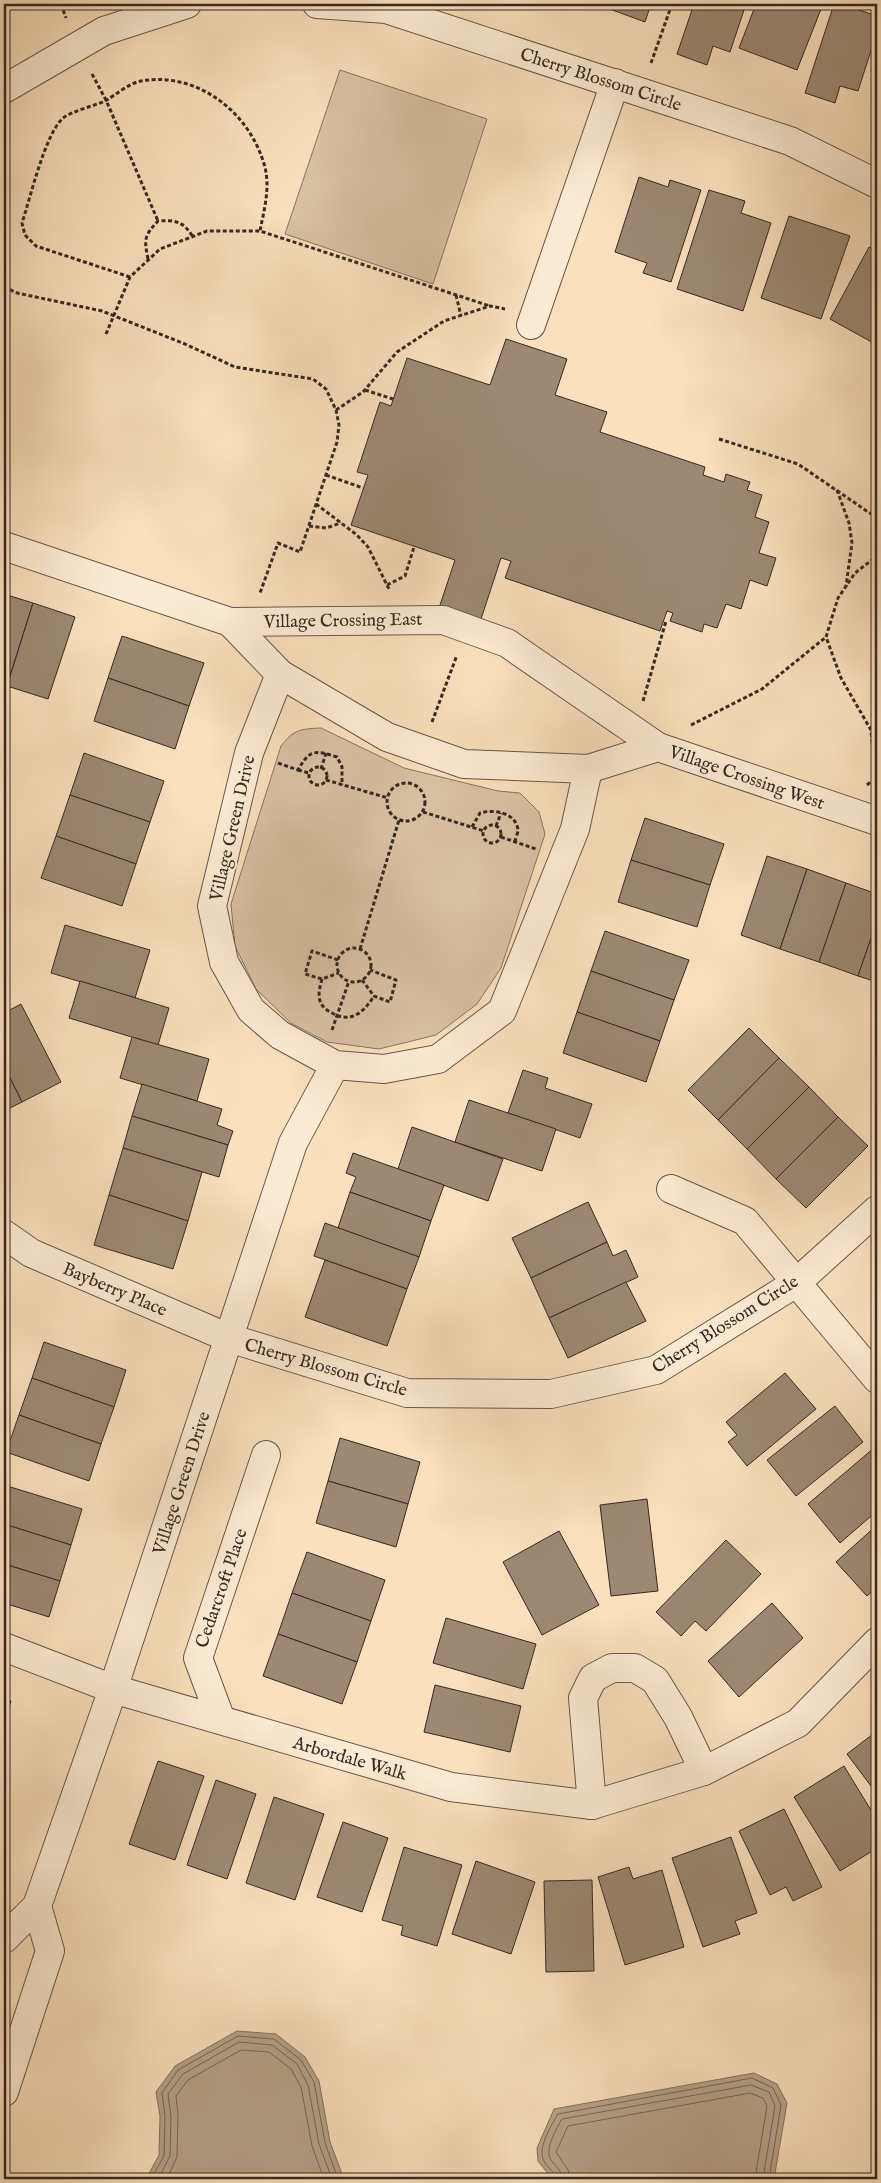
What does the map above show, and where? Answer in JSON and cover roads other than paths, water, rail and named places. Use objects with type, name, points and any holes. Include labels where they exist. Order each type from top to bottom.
[{"type":"street","points":[[4,90],[104,31],[187,4]]},
{"type":"street","name":"Cherry Blossom Circle","points":[[317,4],[386,9],[790,141],[877,184]]},
{"type":"street","points":[[533,319],[615,83]]},
{"type":"street","name":"Village Crossing East","points":[[4,546],[240,622],[443,620],[507,643],[658,747]]},
{"type":"street","points":[[240,622],[280,674]]},
{"type":"street","name":"Village Crossing West","points":[[280,674],[387,737],[464,764],[588,769],[658,747],[877,821]]},
{"type":"street","name":"Village Green Drive","points":[[280,674],[249,753],[212,906],[224,962],[251,1010],[280,1035],[329,1061],[384,1069],[438,1059],[502,1011],[562,857],[575,829],[588,769]]},
{"type":"street","name":"Village Green Drive","points":[[4,1939],[37,1906],[113,1689],[294,1144],[329,1061]]},
{"type":"street","points":[[671,1188],[745,1221],[877,1379]]},
{"type":"street","name":"Cherry Blossom Circle","points":[[229,1338],[407,1393],[551,1394],[656,1370],[796,1282],[877,1210]]},
{"type":"street","name":"Bayberry Place","points":[[4,1234],[31,1253],[229,1338]]},
{"type":"street","name":"Cedarcroft Place","points":[[221,1720],[198,1658],[266,1455]]},
{"type":"street","name":"Arbordale Walk","points":[[4,1647],[113,1689],[451,1788],[592,1805],[704,1771],[798,1723],[877,1642]]},
{"type":"street","points":[[592,1805],[583,1698],[594,1678],[612,1668],[635,1668],[655,1680],[678,1717],[704,1771]]},
{"type":"street","points":[[4,2092],[50,1951],[37,1906]]},
{"type":"water","points":[[237,2031],[276,2034],[305,2057],[319,2081],[330,2142],[344,2179],[146,2179],[159,2155],[160,2116],[156,2092],[175,2066]]},
{"type":"water","points":[[754,2073],[777,2084],[787,2103],[774,2179],[552,2179],[538,2161],[537,2148],[554,2109]]}]
